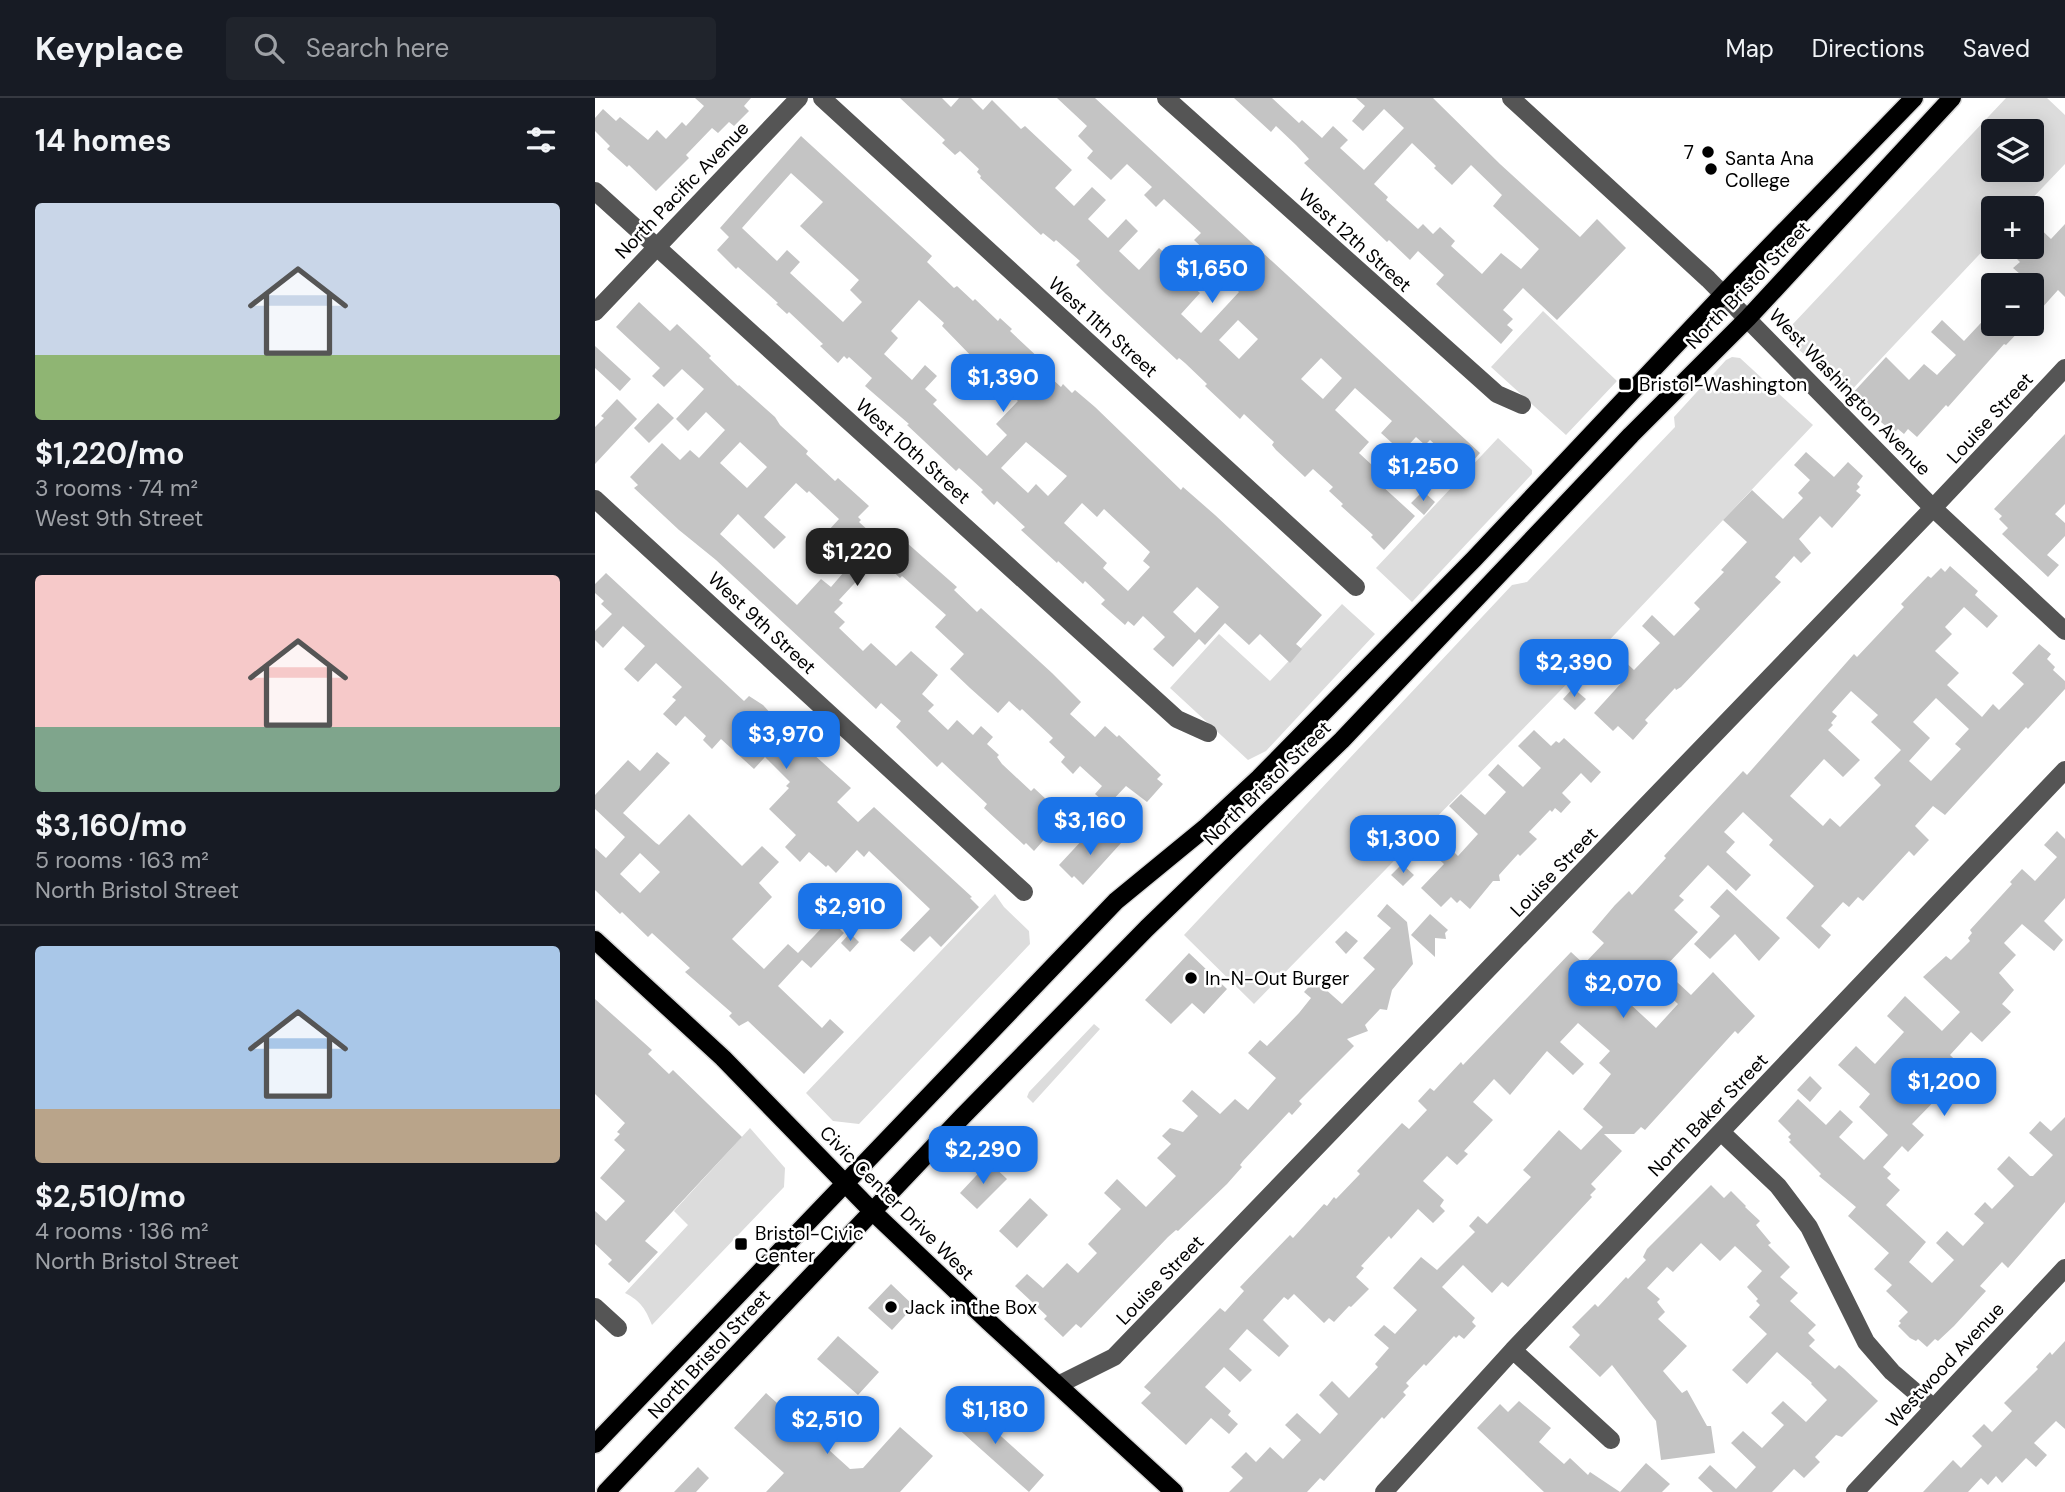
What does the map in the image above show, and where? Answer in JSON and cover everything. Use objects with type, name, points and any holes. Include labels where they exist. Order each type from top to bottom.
[{"type":"main road","name":"North Bristol Street","points":[[595,1444],[1116,901],[1205,828],[1259,778],[1474,559],[1724,294],[1915,98]]},
{"type":"main road","name":"North Bristol Street","points":[[606,1492],[962,1117],[1147,928],[1342,740],[1631,435],[1748,317],[1952,98]]},
{"type":"main road","name":"Civic Center Drive West","points":[[595,940],[723,1058],[873,1212],[1174,1492]]},
{"type":"street","name":"North Pacific Avenue","points":[[595,312],[799,98]]},
{"type":"street","name":"West 11th Street","points":[[822,98],[1356,587]]},
{"type":"street","name":"West 12th Street","points":[[1166,98],[1497,394],[1522,405]]},
{"type":"street","name":"West Washington Avenue","points":[[1511,98],[1748,317],[1933,508],[2065,631]]},
{"type":"street","name":"West 10th Street","points":[[595,191],[1177,719],[1208,733]]},
{"type":"street","name":"Louise Street","points":[[1058,1385],[1114,1357],[2065,368]]},
{"type":"street","name":"West 9th Street","points":[[595,499],[1024,892]]},
{"type":"street","name":"North Baker Street","points":[[1384,1492],[1513,1350],[2065,770]]},
{"type":"street","points":[[1721,1132],[1778,1186],[1809,1227],[1866,1342],[1892,1372],[1934,1408]]},
{"type":"street","name":"Westwood Avenue","points":[[1855,1492],[2065,1268]]},
{"type":"street","points":[[595,1307],[618,1328]]},
{"type":"street","points":[[1513,1350],[1611,1440]]},
{"type":"shaded area","points":[[2006,98],[2047,98],[2065,115],[2065,164],[2034,196],[1981,196],[1981,253],[1846,396],[1835,381],[1791,343],[1792,325],[1981,125],[1981,182],[2044,182],[2044,119],[1986,119]]},
{"type":"shaded area","points":[[1543,311],[1617,381],[1566,435],[1491,367]]},
{"type":"shaded area","points":[[1732,357],[1740,358],[1813,425],[1600,650],[1254,1004],[1184,935],[1512,585],[1527,582],[1675,427],[1674,417],[1726,360]]},
{"type":"shaded area","points":[[1498,438],[1532,470],[1532,474],[1412,602],[1376,568]]},
{"type":"shaded area","points":[[1342,604],[1375,634],[1266,751],[1248,760],[1170,688],[1219,634],[1270,681]]},
{"type":"shaded area","points":[[995,894],[1004,907],[1029,931],[1030,944],[859,1124],[833,1121],[806,1093]]},
{"type":"shaded area","points":[[1094,1024],[1100,1029],[1033,1103],[1027,1097],[1029,1092]]},
{"type":"shaded area","points":[[750,1128],[785,1168],[784,1187],[652,1325],[642,1306],[625,1293],[688,1225],[674,1211]]},
{"type":"building","points":[[695,98],[751,98],[744,106],[749,111],[734,126],[729,122],[718,133],[712,128],[686,155],[689,158],[656,191],[629,165],[627,167],[607,149],[610,146],[595,131],[595,118],[603,109],[616,121],[620,117],[648,140],[657,130],[666,139],[682,122],[686,126],[704,106]]},
{"type":"building","points":[[900,98],[942,98],[951,107],[959,98],[971,98],[983,110],[992,100],[1021,129],[1025,126],[1072,170],[1055,188],[1074,206],[1092,187],[1106,200],[1088,219],[1108,238],[1126,219],[1138,231],[1119,251],[1139,270],[1159,248],[1172,260],[1168,265],[1200,293],[1181,314],[1201,333],[1239,292],[1224,277],[1228,272],[1194,240],[1201,233],[1164,199],[1156,207],[1144,195],[1152,187],[1127,164],[1111,180],[1087,158],[1093,151],[1078,136],[1087,126],[1057,98],[1095,98],[1480,453],[1464,471],[1430,440],[1425,445],[1416,437],[1402,452],[1381,433],[1392,421],[1355,388],[1335,410],[1369,442],[1359,453],[1387,479],[1381,485],[1415,516],[1384,550],[1371,537],[1373,535],[1341,506],[1343,504],[1329,491],[1333,487],[1313,469],[1305,477],[1244,414],[1240,419],[1185,363],[1179,358],[1177,360],[1076,265],[1080,261],[1056,240],[1054,242],[1043,233],[1041,235],[980,178],[977,172],[979,169],[960,151],[955,155],[942,143],[945,140]],"holes":[[[1238,320],[1258,339],[1239,359],[1219,340]],[[1321,358],[1342,378],[1323,399],[1301,379]]]},
{"type":"building","points":[[1234,98],[1272,98],[1299,123],[1302,120],[1322,138],[1333,126],[1348,140],[1340,148],[1364,170],[1404,128],[1384,109],[1363,131],[1352,121],[1365,106],[1356,98],[1433,98],[1580,237],[1597,219],[1626,248],[1557,320],[1523,288],[1503,310],[1513,319],[1507,325],[1513,330],[1501,344],[1436,284],[1444,275],[1418,251],[1410,260],[1389,240],[1387,242],[1304,163],[1309,159],[1276,126],[1271,132]],"holes":[[[1412,143],[1436,166],[1434,168],[1452,185],[1471,165],[1502,195],[1493,206],[1539,249],[1521,269],[1501,253],[1482,274],[1451,246],[1455,241],[1440,227],[1433,234],[1423,224],[1418,229],[1386,200],[1388,197],[1374,184]]]},
{"type":"building","points":[[801,136],[932,256],[927,262],[954,288],[957,286],[998,321],[1000,318],[1012,329],[1010,331],[1042,361],[1040,363],[1044,366],[1041,369],[1061,387],[1063,384],[1072,393],[1075,390],[1095,407],[1181,490],[1183,487],[1215,515],[1322,615],[1296,644],[1302,649],[1290,663],[1260,634],[1249,645],[1225,623],[1205,645],[1199,639],[1173,667],[1153,649],[1165,637],[1143,616],[1134,626],[1128,621],[1125,625],[1101,604],[1105,600],[1085,581],[1083,584],[1058,561],[1057,563],[1021,530],[1025,527],[997,501],[994,505],[981,492],[983,490],[959,468],[956,471],[907,425],[909,424],[865,386],[872,378],[849,357],[847,359],[844,356],[838,363],[820,346],[823,344],[789,312],[787,314],[738,267],[736,269],[717,250],[729,237],[720,228]],"holes":[[[791,173],[823,202],[800,226],[859,280],[850,290],[862,302],[843,322],[790,273],[800,262],[787,250],[777,261],[742,228]],[[919,300],[944,323],[942,326],[976,361],[961,377],[980,394],[994,379],[1018,401],[996,424],[1007,435],[987,456],[933,404],[937,400],[925,389],[937,376],[925,365],[912,380],[884,354],[898,338],[891,331]],[[1026,442],[1067,476],[1048,496],[1036,484],[1028,493],[1001,468]],[[1082,503],[1097,517],[1104,509],[1150,552],[1143,561],[1150,567],[1128,591],[1103,568],[1107,563],[1064,523]],[[1197,587],[1219,607],[1195,633],[1173,612]]]},
{"type":"building","points":[[2065,224],[2065,297],[2058,290],[2044,306],[2044,273],[2019,273],[2013,268],[2020,262],[2017,259],[2044,259],[2044,232],[2051,239]]},
{"type":"building","points":[[639,302],[670,331],[677,324],[738,386],[775,417],[808,451],[806,454],[835,481],[838,478],[869,506],[858,517],[861,520],[859,522],[881,542],[888,535],[894,540],[898,535],[957,587],[954,590],[977,612],[981,608],[1081,702],[1070,714],[1095,737],[1105,726],[1117,737],[1119,735],[1161,775],[1157,779],[1163,784],[1147,802],[1126,786],[1108,805],[1095,794],[1102,786],[1080,766],[1073,774],[1061,762],[1065,757],[1049,742],[1053,738],[1022,709],[1020,711],[1009,701],[998,713],[950,669],[964,654],[935,627],[946,615],[878,558],[839,600],[843,603],[834,612],[845,622],[839,628],[863,651],[871,643],[896,666],[911,651],[938,675],[922,694],[934,705],[928,711],[948,730],[957,720],[973,735],[981,726],[993,737],[987,744],[999,755],[997,757],[1002,764],[1031,791],[1034,788],[1063,815],[1066,812],[1076,821],[1066,833],[1057,825],[1034,851],[1026,843],[1024,845],[984,808],[987,804],[942,762],[937,767],[896,727],[901,721],[881,703],[876,709],[716,560],[634,488],[638,485],[630,477],[662,443],[680,460],[690,450],[699,458],[725,430],[706,412],[688,431],[676,419],[704,389],[682,369],[664,387],[652,376],[660,368],[616,327]],"holes":[[[740,442],[767,467],[747,488],[720,463]],[[796,483],[807,493],[809,491],[839,519],[828,531],[856,558],[831,587],[821,579],[797,605],[720,534],[738,514],[774,549],[786,537],[764,517]]]},
{"type":"building","points":[[1942,320],[1964,341],[1981,323],[1981,336],[2015,336],[1917,437],[1908,429],[1904,434],[1898,429],[1894,433],[1850,396],[1886,357],[1909,380],[1924,364],[1937,375],[1956,355],[1931,332]]},
{"type":"building","points":[[595,346],[631,379],[620,391],[595,368]]},
{"type":"building","points":[[617,399],[637,419],[595,464],[595,427]]},
{"type":"building","points":[[658,403],[674,418],[649,443],[634,428]]},
{"type":"building","points":[[2065,434],[2065,504],[2055,514],[2065,523],[2065,536],[2047,555],[2059,565],[2048,577],[2002,534],[2008,528],[1999,519],[2002,516],[1994,509]]},
{"type":"building","points":[[1806,452],[1834,477],[1848,462],[1863,476],[1856,491],[1861,495],[1832,528],[1820,516],[1799,539],[1811,553],[1801,563],[1794,556],[1775,577],[1781,582],[1681,687],[1676,690],[1675,688],[1645,720],[1648,723],[1633,740],[1618,726],[1613,731],[1594,713],[1624,680],[1612,668],[1621,658],[1634,670],[1660,643],[1642,626],[1652,615],[1674,636],[1700,609],[1694,603],[1724,572],[1721,570],[1747,542],[1723,520],[1752,490],[1783,519],[1803,498],[1798,493],[1810,480],[1794,465]]},
{"type":"building","points":[[1423,491],[1435,502],[1424,515],[1411,503]]},
{"type":"building","points":[[1950,566],[1978,591],[1975,595],[1998,616],[1987,628],[1964,607],[1945,627],[1952,634],[1935,651],[1959,673],[1947,685],[1982,717],[1993,704],[1999,710],[2024,684],[2012,673],[2039,644],[2051,654],[2047,659],[2055,667],[2053,670],[2065,681],[2065,689],[1945,815],[1933,806],[1915,826],[1929,840],[1914,856],[1909,851],[1863,901],[1858,897],[1849,907],[1843,902],[1821,926],[1831,935],[1819,949],[1786,918],[1814,886],[1769,845],[1773,840],[1743,812],[1724,832],[1735,842],[1726,852],[1751,875],[1736,891],[1708,865],[1679,896],[1684,900],[1674,910],[1698,932],[1663,969],[1691,995],[1713,972],[1755,1016],[1738,1034],[1735,1031],[1645,1130],[1641,1127],[1634,1134],[1604,1134],[1622,1151],[1591,1184],[1596,1189],[1590,1195],[1592,1197],[1508,1287],[1502,1282],[1492,1293],[1463,1265],[1442,1287],[1475,1318],[1472,1322],[1476,1326],[1464,1339],[1459,1335],[1456,1338],[1454,1336],[1426,1366],[1424,1364],[1406,1383],[1409,1386],[1403,1392],[1406,1395],[1384,1419],[1382,1417],[1324,1481],[1320,1478],[1307,1492],[1229,1492],[1243,1478],[1231,1467],[1246,1452],[1256,1462],[1270,1447],[1283,1459],[1301,1440],[1285,1425],[1297,1413],[1320,1434],[1338,1414],[1319,1395],[1332,1381],[1349,1398],[1378,1367],[1375,1364],[1389,1348],[1374,1335],[1384,1325],[1395,1334],[1417,1310],[1393,1288],[1421,1257],[1437,1270],[1475,1232],[1469,1226],[1478,1216],[1487,1224],[1531,1177],[1523,1170],[1559,1130],[1581,1150],[1603,1127],[1583,1109],[1611,1074],[1599,1063],[1610,1051],[1578,1023],[1560,1042],[1584,1064],[1573,1075],[1547,1051],[1510,1095],[1494,1079],[1473,1102],[1493,1120],[1464,1151],[1468,1154],[1457,1165],[1447,1156],[1423,1181],[1444,1200],[1440,1206],[1445,1211],[1433,1223],[1418,1209],[1391,1239],[1389,1236],[1361,1266],[1364,1268],[1356,1277],[1369,1289],[1334,1322],[1329,1318],[1324,1323],[1294,1294],[1288,1300],[1284,1297],[1263,1320],[1289,1346],[1279,1357],[1247,1329],[1229,1349],[1252,1370],[1240,1382],[1224,1367],[1205,1387],[1231,1411],[1228,1415],[1238,1424],[1229,1434],[1211,1418],[1186,1445],[1141,1403],[1151,1393],[1144,1387],[1220,1308],[1225,1312],[1244,1291],[1240,1287],[1290,1235],[1293,1238],[1324,1204],[1327,1206],[1334,1197],[1336,1199],[1360,1174],[1357,1171],[1402,1123],[1409,1129],[1427,1110],[1418,1101],[1430,1088],[1434,1091],[1461,1062],[1463,1065],[1571,952],[1584,964],[1604,943],[1592,932],[1615,905],[1629,891],[1632,895],[1666,858],[1664,856],[1743,771],[1747,775],[1854,654],[1857,657],[1904,607],[1901,604],[1928,576],[1931,578],[1941,568],[1945,572]],"holes":[[[1851,691],[1878,715],[1871,722],[1901,750],[1874,778],[1881,785],[1840,827],[1830,818],[1823,826],[1790,796],[1824,759],[1843,777],[1860,760],[1828,730],[1837,716],[1832,712]],[[1936,698],[1969,729],[1955,744],[1961,749],[1931,781],[1909,761],[1930,738],[1913,722]],[[1651,979],[1678,1004],[1656,1028],[1629,1003]]]},
{"type":"building","points":[[606,573],[744,701],[749,696],[763,705],[783,727],[851,788],[837,802],[858,822],[874,807],[972,897],[970,898],[979,907],[941,947],[930,936],[914,952],[900,940],[930,909],[869,851],[864,857],[857,850],[836,873],[809,852],[800,862],[785,847],[796,835],[769,809],[789,788],[786,786],[790,782],[765,757],[754,769],[721,739],[712,749],[703,740],[706,736],[685,716],[676,726],[663,714],[676,700],[672,697],[682,687],[656,663],[638,682],[624,669],[645,646],[623,626],[603,648],[595,640],[595,631],[612,614],[601,604],[604,601],[595,593],[595,584]]},
{"type":"building","points":[[1573,688],[1586,699],[1575,710],[1563,699]]},
{"type":"building","points":[[1534,730],[1551,746],[1564,738],[1601,772],[1591,783],[1581,773],[1562,793],[1571,802],[1561,813],[1555,808],[1552,812],[1550,810],[1529,832],[1537,839],[1520,856],[1518,854],[1499,875],[1500,881],[1493,881],[1470,909],[1460,900],[1457,903],[1451,897],[1441,907],[1421,888],[1444,864],[1419,841],[1430,829],[1458,856],[1478,834],[1449,806],[1461,794],[1485,815],[1506,792],[1488,775],[1498,764],[1523,787],[1541,768],[1518,746]]},
{"type":"building","points":[[657,752],[670,763],[623,813],[659,845],[689,814],[742,866],[762,846],[779,862],[759,883],[772,897],[732,939],[764,969],[788,944],[798,953],[830,919],[844,933],[811,968],[802,960],[778,986],[822,1028],[830,1019],[844,1032],[804,1074],[748,1021],[739,1026],[729,1016],[732,1013],[685,972],[690,968],[652,933],[648,937],[595,890],[595,848],[606,858],[625,837],[595,809],[595,795],[628,760],[640,771]],"holes":[[[640,853],[660,872],[640,893],[620,874]]]},
{"type":"building","points":[[1108,829],[1122,842],[1083,885],[1059,865],[1085,837],[1093,845]]},
{"type":"building","points":[[2057,831],[2065,839],[2065,898],[2044,921],[2063,940],[2054,951],[2022,924],[2004,943],[2016,955],[1999,973],[2014,990],[2002,1004],[2011,1012],[1982,1042],[1971,1032],[1950,1055],[1971,1075],[1957,1090],[1951,1084],[1912,1124],[1924,1135],[1908,1152],[1902,1146],[1883,1167],[1891,1174],[1887,1178],[1900,1190],[1886,1205],[1926,1242],[1909,1262],[1932,1283],[1954,1260],[1936,1243],[1947,1231],[1963,1246],[1984,1223],[1974,1214],[1985,1202],[1992,1209],[2014,1186],[1997,1169],[2009,1156],[2033,1176],[2053,1155],[2029,1133],[2040,1121],[2051,1131],[2065,1117],[2065,1202],[2008,1268],[2002,1262],[1980,1286],[1986,1291],[1954,1326],[1927,1347],[1918,1339],[1916,1341],[1910,1338],[1898,1326],[1908,1312],[1886,1291],[1892,1285],[1874,1269],[1889,1253],[1848,1216],[1856,1207],[1819,1176],[1821,1174],[1789,1142],[1791,1140],[1788,1137],[1791,1134],[1778,1121],[1798,1099],[1826,1125],[1840,1110],[1853,1122],[1839,1137],[1864,1160],[1888,1135],[1859,1107],[1870,1094],[1838,1065],[1856,1046],[1875,1064],[1904,1032],[1887,1016],[1905,996],[1942,1031],[1960,1012],[1923,977],[1946,956],[1951,960],[1970,941],[1970,930],[2012,884],[2010,882],[2022,869],[2035,881],[2057,857],[2044,845]]},
{"type":"building","points":[[1402,864],[1414,875],[1403,886],[1391,875]]},
{"type":"building","points":[[1727,889],[1780,938],[1759,961],[1735,934],[1710,959],[1694,944],[1720,916],[1710,907]]},
{"type":"building","points":[[1387,904],[1407,922],[1413,964],[1392,990],[1387,1010],[1380,1009],[1365,1025],[1368,1031],[1347,1039],[1354,1046],[1299,1101],[1302,1104],[1292,1115],[1289,1112],[1243,1161],[1240,1165],[1242,1167],[1227,1184],[1178,1231],[1168,1237],[1081,1328],[1076,1324],[1063,1337],[1044,1319],[1047,1316],[1015,1286],[1027,1274],[1043,1288],[1067,1263],[1078,1273],[1097,1253],[1088,1244],[1121,1209],[1104,1193],[1117,1179],[1146,1207],[1176,1176],[1157,1158],[1171,1144],[1162,1136],[1170,1128],[1183,1132],[1198,1116],[1182,1101],[1192,1090],[1220,1114],[1235,1099],[1248,1110],[1276,1078],[1248,1053],[1260,1040],[1267,1046],[1299,1013],[1311,998],[1304,992],[1315,980],[1342,1004],[1375,969],[1363,958],[1391,928],[1377,916]]},
{"type":"building","points":[[1430,914],[1448,930],[1445,933],[1446,939],[1435,938],[1435,957],[1411,935]]},
{"type":"building","points":[[1346,931],[1358,941],[1346,954],[1335,942]]},
{"type":"building","points":[[850,933],[859,942],[850,952],[841,943]]},
{"type":"building","name":"In-N-Out Burger","points":[[1189,953],[1227,989],[1204,1014],[1192,1003],[1171,1024],[1145,1000]]},
{"type":"building","points":[[595,999],[652,1050],[648,1054],[669,1074],[673,1070],[742,1137],[645,1241],[658,1252],[629,1283],[608,1264],[612,1260],[595,1244],[595,1211],[606,1221],[625,1201],[600,1178],[625,1150],[614,1140],[625,1123],[595,1094]]},
{"type":"building","points":[[1810,1076],[1822,1088],[1810,1102],[1797,1090]]},
{"type":"building","points":[[989,1162],[1007,1179],[977,1209],[960,1193]]},
{"type":"building","points":[[1711,1185],[1724,1198],[1731,1191],[1746,1206],[1760,1221],[1756,1225],[1771,1243],[1768,1245],[1790,1267],[1780,1277],[1798,1293],[1790,1301],[1816,1325],[1808,1333],[1815,1340],[1809,1346],[1835,1369],[1839,1365],[1878,1401],[1842,1437],[1836,1435],[1815,1457],[1820,1462],[1804,1478],[1794,1469],[1772,1492],[1713,1492],[1698,1478],[1710,1465],[1736,1489],[1756,1467],[1731,1443],[1743,1431],[1762,1448],[1784,1425],[1771,1413],[1783,1401],[1806,1422],[1827,1400],[1777,1352],[1747,1384],[1732,1370],[1767,1334],[1749,1317],[1760,1305],[1747,1287],[1762,1271],[1735,1246],[1720,1261],[1701,1243],[1673,1272],[1667,1267],[1647,1288],[1660,1299],[1657,1302],[1665,1312],[1658,1319],[1687,1346],[1663,1371],[1682,1393],[1687,1390],[1707,1426],[1711,1426],[1715,1453],[1661,1460],[1656,1421],[1612,1365],[1600,1377],[1569,1347],[1580,1335],[1572,1327],[1595,1304],[1598,1307],[1626,1277],[1628,1279],[1646,1260],[1643,1257],[1647,1249]]},
{"type":"building","points":[[1030,1198],[1048,1215],[1017,1248],[999,1231]]},
{"type":"building","name":"Jack in the Box","points":[[891,1284],[914,1306],[892,1330],[868,1308]]},
{"type":"building","points":[[838,1336],[879,1372],[858,1395],[817,1359]]},
{"type":"building","points":[[2065,1341],[2065,1429],[2056,1421],[2034,1443],[2047,1455],[2036,1467],[2026,1458],[2002,1483],[1996,1476],[1988,1485],[1981,1478],[1968,1492],[1923,1492],[1953,1460],[1961,1468],[1982,1446],[1972,1436],[1984,1424],[1992,1432],[2012,1411],[2004,1403],[2038,1369],[2036,1367],[2050,1352],[2052,1355]]},
{"type":"building","points":[[766,1393],[850,1469],[863,1468],[900,1427],[933,1456],[900,1492],[766,1492],[784,1473],[734,1428]]},
{"type":"building","points":[[962,1401],[1044,1475],[1029,1492],[946,1418]]},
{"type":"building","points":[[1519,1401],[1551,1428],[1539,1442],[1564,1464],[1570,1458],[1588,1475],[1590,1472],[1620,1492],[1544,1492],[1477,1428],[1500,1404],[1508,1412]]},
{"type":"building","points":[[1646,1463],[1670,1484],[1662,1492],[1620,1492]]},
{"type":"building","points":[[698,1467],[709,1478],[696,1492],[674,1492]]},
{"type":"place","name":"7","points":[[1708,152]]},
{"type":"place","name":"Santa Ana College","points":[[1711,169]]},
{"type":"place","name":"Bristol-Washington","points":[[1625,384]]},
{"type":"place","name":"In-N-Out Burger","points":[[1191,978]]},
{"type":"place","name":"Bristol-Civic Center","points":[[741,1244]]},
{"type":"place","name":"Jack in the Box","points":[[891,1307]]}]
